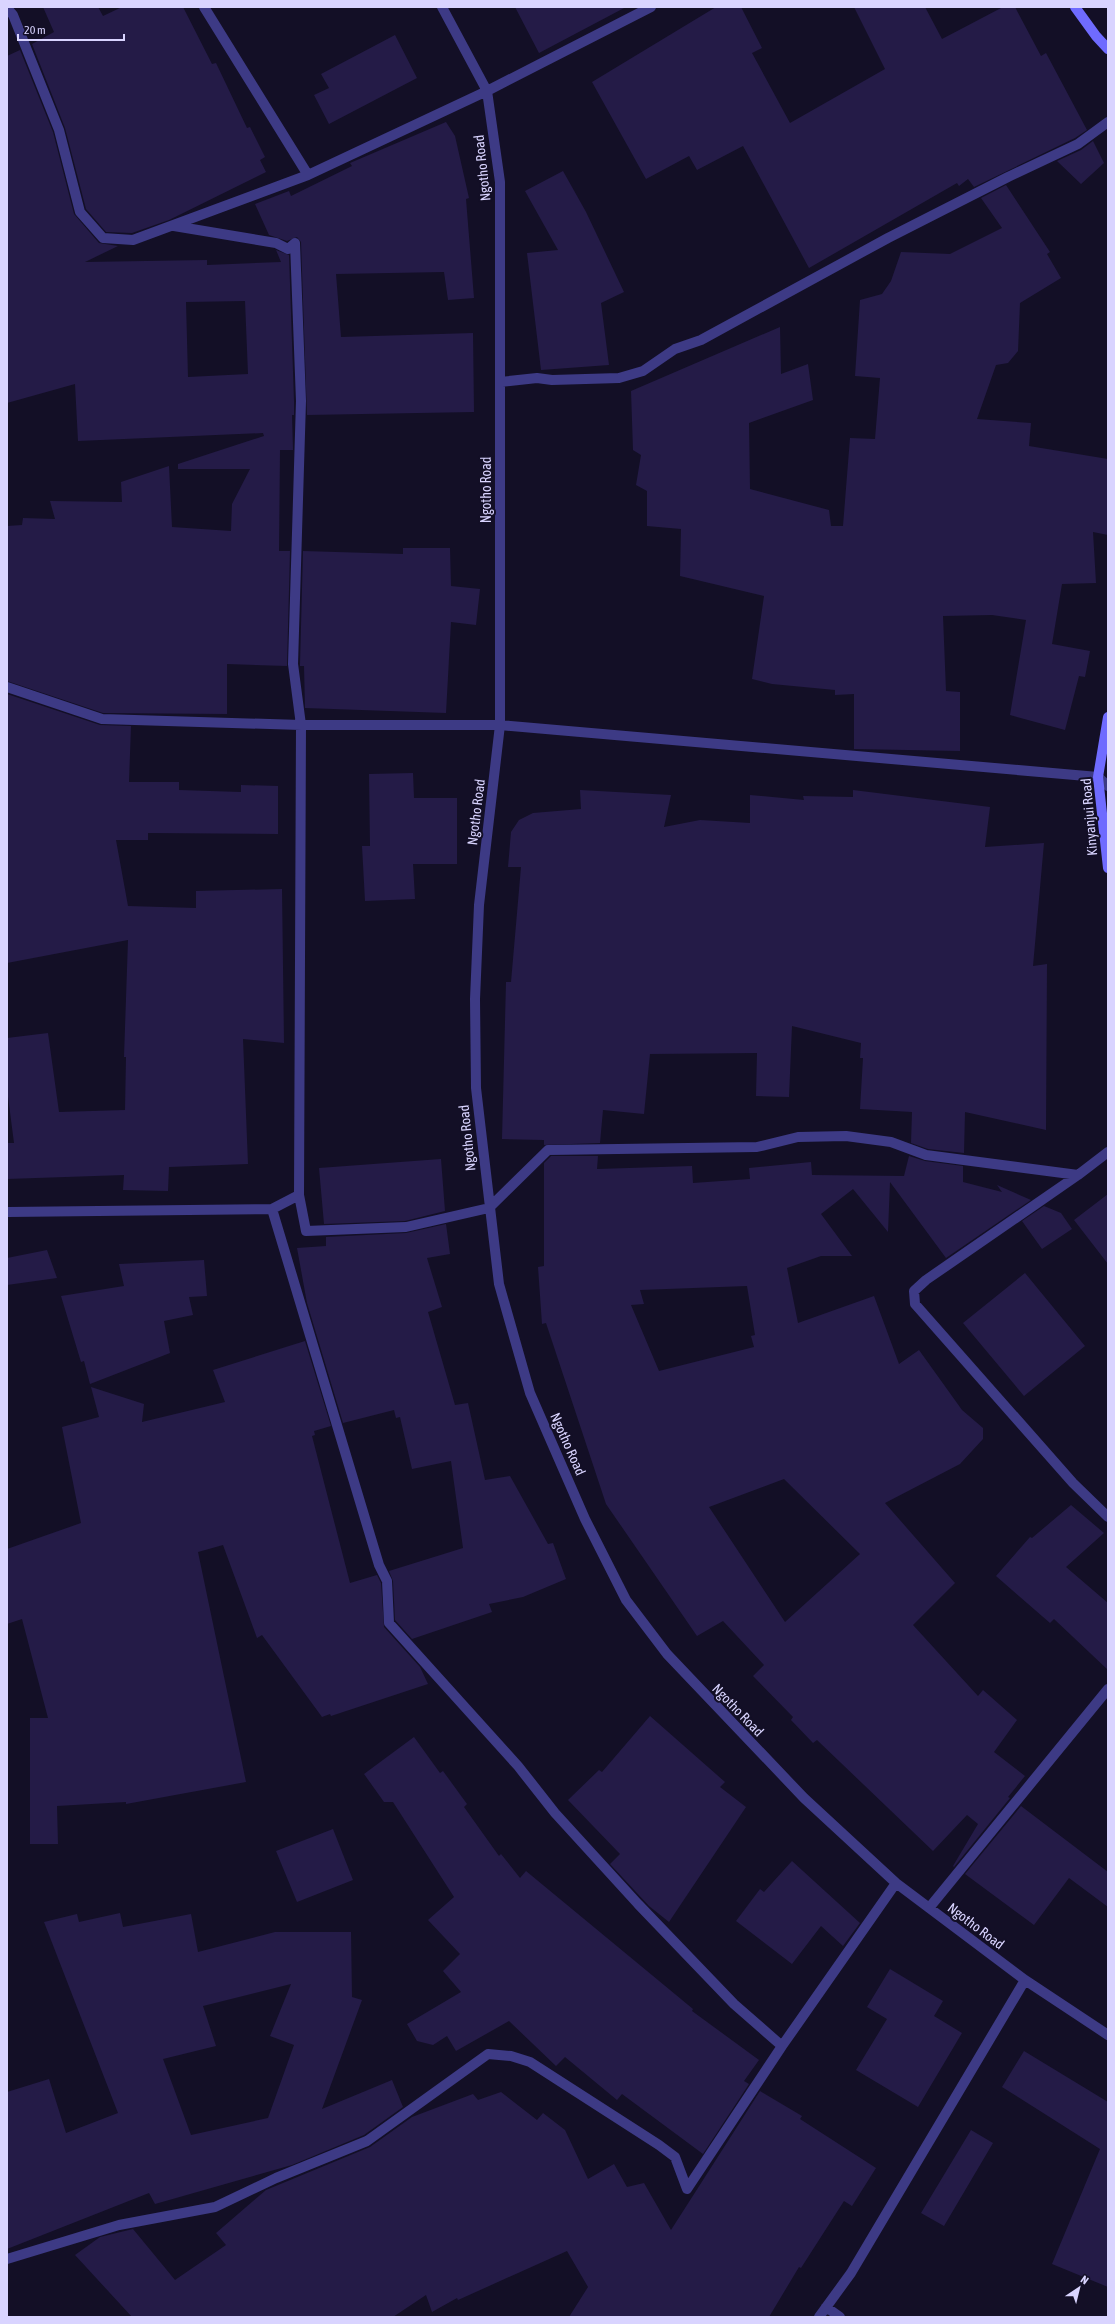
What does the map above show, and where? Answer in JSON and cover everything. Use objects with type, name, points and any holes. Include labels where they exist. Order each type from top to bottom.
[{"type":"main road","points":[[1075,7],[1096,36],[1108,49]]},
{"type":"main road","name":"Kinyanjui Road","points":[[1108,716],[1098,777],[1108,868]]},
{"type":"street","points":[[204,7],[308,175]]},
{"type":"street","name":"Ngotho Road","points":[[442,7],[487,91],[500,182],[500,725],[479,905],[475,999],[476,1088],[499,1284],[530,1393],[585,1519],[626,1600],[667,1654],[717,1709],[804,1798],[896,1883],[1026,1980],[1108,2035]]},
{"type":"street","points":[[7,8],[13,14],[59,130],[80,212],[103,238],[133,240],[308,175],[487,91],[651,7]]},
{"type":"street","points":[[500,382],[537,378],[552,380],[619,378],[643,371],[675,349],[701,340],[888,238],[1008,177],[1078,144],[1108,122]]},
{"type":"street","points":[[174,226],[276,243],[288,249],[295,243],[301,401],[294,664],[301,725],[299,1195],[306,1231],[406,1227],[489,1208],[548,1150],[751,1147],[798,1137],[846,1136],[891,1142],[926,1155],[1078,1175]]},
{"type":"street","points":[[7,687],[102,719],[301,725],[500,725],[1098,777],[1108,786]]},
{"type":"street","points":[[1108,1152],[1078,1175],[926,1280],[914,1291],[915,1304],[1073,1483],[1108,1517]]},
{"type":"street","points":[[8,1212],[272,1210],[299,1195]]},
{"type":"street","points":[[272,1210],[373,1544],[388,1581],[389,1623],[518,1766],[555,1813],[638,1904],[734,2004],[782,2046]]},
{"type":"street","points":[[929,1908],[1108,1689]]},
{"type":"street","points":[[7,2259],[119,2225],[215,2207],[276,2178],[367,2141],[488,2054],[511,2056],[530,2062],[660,2145],[675,2157],[687,2189],[782,2046],[896,1883]]},
{"type":"street","points":[[819,2317],[851,2273],[1026,1980]]},
{"type":"street","points":[[826,2307],[840,2317]]},
{"type":"building","points":[[43,7],[98,7],[103,16],[122,7],[183,7],[212,64],[216,63],[247,128],[250,127],[265,157],[260,160],[266,172],[169,220],[132,233],[106,232],[86,209],[65,128],[32,44],[54,32]]},
{"type":"building","points":[[515,7],[626,7],[539,53]]},
{"type":"building","points":[[716,7],[741,7],[762,48],[752,53],[790,123],[885,69],[854,7],[925,7],[942,39],[1003,7],[1015,7],[1041,56],[1046,53],[1087,130],[1075,138],[974,187],[968,179],[959,186],[957,183],[809,268],[743,146],[697,170],[689,156],[646,179],[592,82]]},
{"type":"building","points":[[395,35],[417,78],[329,124],[314,95],[329,88],[321,74]]},
{"type":"building","points":[[20,50],[53,132],[74,214],[99,243],[118,246],[85,262],[207,260],[207,265],[281,262],[276,250],[289,255],[294,401],[294,415],[292,415],[293,450],[280,450],[279,551],[290,551],[287,666],[227,664],[227,714],[103,713],[7,681],[7,526],[22,525],[23,518],[55,519],[50,501],[122,502],[121,482],[169,466],[172,527],[231,531],[232,504],[250,469],[178,469],[178,464],[264,436],[263,433],[78,441],[75,384],[7,403],[7,56]],"holes":[[[245,301],[248,374],[188,377],[186,302]]]},
{"type":"building","points":[[446,122],[455,136],[469,198],[466,199],[474,298],[448,300],[444,272],[336,274],[341,337],[473,333],[474,412],[307,415],[301,242],[297,237],[287,241],[269,235],[255,204],[289,191],[291,196],[352,166],[350,163]]},
{"type":"building","points":[[1093,141],[1104,163],[1081,184],[1057,161],[1081,150]]},
{"type":"building","points":[[563,171],[586,212],[624,292],[601,303],[609,365],[541,370],[527,253],[558,250],[525,191]]},
{"type":"building","points":[[1006,185],[1050,252],[1047,254],[1061,278],[1020,303],[1018,351],[1008,363],[996,365],[977,419],[1031,423],[1029,446],[1108,459],[1108,535],[1093,532],[1096,583],[1062,584],[1052,644],[1090,651],[1085,677],[1079,676],[1065,730],[1010,715],[1026,620],[992,615],[943,616],[946,691],[960,692],[960,751],[854,749],[854,694],[835,695],[835,690],[772,684],[752,679],[764,596],[680,576],[681,529],[647,526],[647,491],[636,485],[641,455],[633,450],[631,391],[780,327],[781,374],[808,364],[813,400],[749,423],[750,489],[829,510],[831,526],[843,526],[850,438],[875,439],[880,378],[855,376],[860,300],[882,294],[891,281],[901,252],[950,254],[1002,228],[981,198]]},
{"type":"building","points":[[403,548],[450,548],[451,586],[480,589],[476,625],[451,622],[446,713],[305,708],[304,666],[300,666],[303,551],[403,554]]},
{"type":"building","points":[[7,694],[100,725],[131,726],[129,782],[179,782],[179,790],[241,792],[241,785],[278,786],[278,834],[148,833],[148,840],[116,840],[128,906],[196,908],[196,891],[282,889],[284,1043],[243,1039],[248,1164],[169,1167],[168,1191],[123,1190],[124,1175],[7,1179],[7,1143],[14,1143],[7,1089],[7,1038],[48,1033],[59,1112],[125,1110],[126,1057],[124,1057],[128,940],[7,963]]},
{"type":"building","points":[[413,773],[414,798],[457,798],[457,864],[413,864],[415,899],[365,901],[362,846],[370,846],[369,774]]},
{"type":"building","points":[[580,790],[671,795],[664,827],[700,820],[750,823],[750,795],[804,800],[803,796],[853,797],[853,790],[990,807],[985,847],[1044,843],[1033,966],[1047,964],[1046,1130],[965,1112],[964,1153],[928,1149],[911,1143],[912,1112],[860,1109],[863,1058],[860,1058],[861,1043],[792,1026],[789,1097],[756,1096],[757,1053],[650,1054],[644,1114],[603,1110],[600,1143],[544,1145],[544,1140],[502,1139],[506,982],[511,982],[521,867],[508,867],[511,832],[519,820],[533,813],[581,809]]},
{"type":"building","points":[[551,1156],[598,1156],[597,1169],[692,1166],[693,1183],[750,1179],[749,1168],[811,1162],[812,1175],[904,1176],[909,1156],[925,1161],[963,1166],[963,1182],[1002,1192],[997,1185],[1031,1200],[946,1258],[890,1182],[888,1232],[853,1189],[821,1214],[852,1256],[821,1256],[787,1268],[798,1323],[874,1296],[899,1364],[919,1350],[962,1410],[983,1428],[983,1439],[960,1464],[885,1503],[955,1583],[913,1625],[978,1696],[983,1690],[1017,1720],[994,1752],[1025,1776],[1008,1797],[1010,1798],[954,1867],[953,1866],[978,1824],[967,1815],[933,1851],[817,1740],[813,1743],[791,1720],[793,1717],[753,1676],[764,1665],[723,1621],[697,1636],[606,1504],[546,1323],[542,1324],[538,1267],[544,1266],[544,1163]],"holes":[[[747,1286],[755,1335],[751,1336],[754,1347],[659,1371],[631,1305],[644,1304],[640,1290]],[[784,1479],[860,1554],[785,1622],[709,1507]]]},
{"type":"building","points":[[441,1159],[445,1211],[405,1221],[324,1224],[319,1168]]},
{"type":"building","points":[[1108,1194],[1108,1264],[1074,1220]]},
{"type":"building","points":[[1044,1206],[1061,1213],[1072,1229],[1042,1249],[1022,1221]]},
{"type":"building","points":[[446,1224],[450,1254],[427,1258],[442,1307],[428,1312],[455,1405],[468,1403],[485,1480],[510,1476],[548,1544],[553,1543],[566,1579],[523,1597],[489,1604],[492,1612],[412,1639],[395,1620],[393,1581],[389,1571],[463,1548],[451,1461],[412,1469],[400,1417],[396,1418],[394,1410],[343,1423],[307,1303],[297,1248],[326,1246],[326,1237],[406,1233]]},
{"type":"building","points":[[47,1250],[57,1278],[7,1285],[7,1258]]},
{"type":"building","points":[[204,1260],[207,1296],[189,1297],[193,1315],[164,1321],[170,1353],[90,1384],[84,1361],[81,1362],[61,1296],[124,1286],[119,1264]]},
{"type":"building","points":[[1025,1273],[1085,1346],[1024,1396],[963,1323]]},
{"type":"building","points":[[305,1341],[331,1426],[314,1431],[315,1435],[312,1436],[350,1583],[377,1575],[381,1583],[384,1627],[420,1667],[428,1684],[331,1716],[330,1714],[322,1717],[262,1635],[257,1638],[223,1545],[198,1552],[246,1782],[126,1804],[126,1802],[57,1806],[58,1844],[30,1844],[30,1718],[48,1718],[22,1619],[7,1624],[7,1549],[81,1523],[62,1427],[99,1417],[91,1387],[144,1404],[142,1422],[225,1402],[213,1370]]},
{"type":"building","points":[[1071,1505],[1104,1533],[1066,1567],[1108,1603],[1108,1670],[1054,1619],[1050,1623],[996,1576],[1030,1537],[1032,1538]]},
{"type":"building","points":[[650,1716],[725,1782],[720,1787],[746,1807],[669,1922],[649,1906],[610,1864],[620,1854],[568,1800],[599,1770],[602,1772]]},
{"type":"building","points":[[414,1737],[440,1773],[443,1771],[467,1804],[464,1807],[499,1856],[501,1854],[520,1878],[526,1871],[693,2009],[692,2011],[759,2060],[744,2081],[749,2084],[703,2154],[622,2094],[617,2100],[565,2057],[556,2066],[509,2021],[456,2051],[447,2036],[433,2045],[417,2041],[407,2024],[461,1992],[443,1971],[460,1954],[428,1920],[454,1897],[393,1802],[384,1802],[364,1774]]},
{"type":"building","points":[[1021,1806],[1108,1872],[1108,1907],[1069,1878],[1034,1925],[965,1874]]},
{"type":"building","points":[[333,1829],[353,1880],[297,1902],[276,1851]]},
{"type":"building","points":[[792,1861],[860,1923],[843,1946],[821,1926],[792,1964],[736,1921],[760,1889],[764,1892]]},
{"type":"building","points":[[120,1913],[123,1927],[191,1914],[198,1952],[275,1932],[351,1932],[352,1997],[362,2000],[322,2109],[392,2080],[403,2107],[364,2135],[292,2165],[155,2204],[149,2193],[7,2249],[7,2092],[49,2079],[66,2133],[118,2113],[44,1922],[77,1914],[79,1922]],"holes":[[[291,1984],[270,2036],[294,2045],[268,2118],[191,2135],[163,2059],[216,2046],[203,2006]]]},
{"type":"building","points":[[890,1969],[943,2001],[934,2016],[962,2033],[918,2107],[856,2070],[887,2019],[867,2007]]},
{"type":"building","points":[[1024,2051],[1108,2102],[1108,2287],[1052,2264],[1100,2149],[1002,2087]]},
{"type":"building","points":[[760,2091],[802,2116],[800,2119],[876,2168],[852,2206],[844,2201],[801,2268],[799,2267],[769,2317],[569,2317],[588,2287],[567,2251],[458,2300],[457,2298],[432,2312],[426,2295],[393,2317],[132,2317],[75,2255],[100,2237],[133,2229],[175,2280],[226,2245],[216,2233],[266,2190],[370,2147],[412,2117],[473,2094],[478,2100],[501,2092],[537,2120],[543,2113],[565,2130],[588,2179],[614,2164],[627,2187],[644,2183],[671,2230]]},
{"type":"building","points":[[971,2130],[993,2143],[944,2226],[921,2213]]}]
